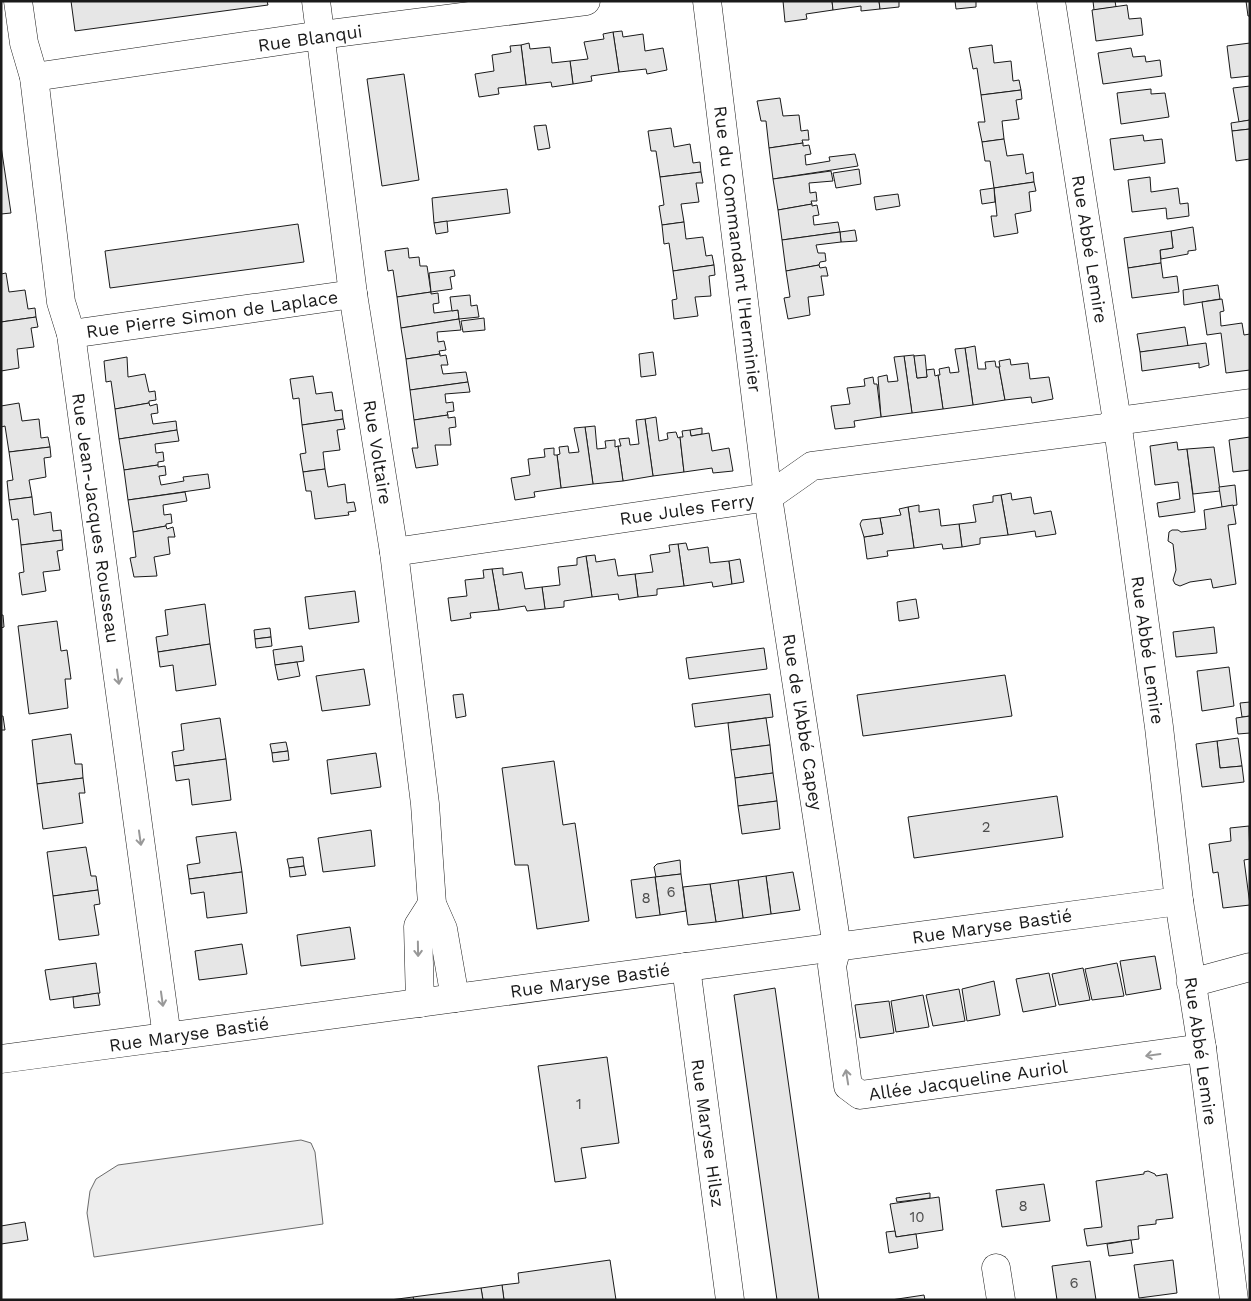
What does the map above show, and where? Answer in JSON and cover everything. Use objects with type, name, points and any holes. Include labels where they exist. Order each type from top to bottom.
[{"type":"street","name":"Rue Jean-Jacques Rousseau","points":[[18,1],[24,43],[34,77],[61,302],[71,334],[167,1036]]},
{"type":"street","name":"Rue Voltaire","points":[[316,1],[353,294],[394,552],[426,804],[432,904],[443,929],[455,998]]},
{"type":"street","name":"Rue Blanqui","points":[[34,77],[586,1]]},
{"type":"street","name":"Rue du Commandant l'Herminier","points":[[707,1],[768,497]]},
{"type":"street","name":"Rue Abbé Lemire","points":[[1051,1],[1117,421],[1158,717],[1179,901],[1202,1048],[1234,1300]]},
{"type":"street","name":"Rue Pierre Simon de Laplace","points":[[71,334],[353,294]]},
{"type":"street","name":"Rue Jules Ferry","points":[[394,552],[768,497],[812,466],[1105,428],[1117,421],[1250,403]]},
{"type":"street","name":"Rue de l'Abbé Capey","points":[[768,497],[838,947]]},
{"type":"street","name":"Rue Maryse Bastié","points":[[1,1059],[1179,901]]},
{"type":"street","points":[[420,1003],[418,926],[432,904]]},
{"type":"street","name":"Allée Jacqueline Auriol","points":[[838,947],[832,966],[848,1086],[860,1096],[1202,1048]]},
{"type":"street","name":"Rue Maryse Hilsz","points":[[686,967],[730,1300]]},
{"type":"street","points":[[1191,983],[1250,967]]},
{"type":"street","points":[[996,1268],[1001,1300]]},
{"type":"shaded area","points":[[301,1140],[311,1143],[315,1152],[323,1224],[94,1257],[87,1213],[90,1191],[96,1179],[118,1165]]},
{"type":"building","points":[[71,1],[267,1],[268,5],[75,31]]},
{"type":"building","points":[[783,1],[832,1],[833,10],[806,14],[807,19],[785,22]]},
{"type":"building","points":[[832,1],[879,1],[880,9],[861,11],[861,6],[833,10]]},
{"type":"building","points":[[879,1],[899,1],[899,7],[880,9]]},
{"type":"building","points":[[955,1],[976,1],[976,7],[956,9]]},
{"type":"building","points":[[1093,1],[1115,1],[1116,7],[1094,10]]},
{"type":"building","points":[[1246,1],[1250,1],[1250,16],[1248,16]]},
{"type":"building","points":[[1127,5],[1129,19],[1141,18],[1143,35],[1096,41],[1092,10]]},
{"type":"building","points":[[622,31],[623,37],[643,34],[645,51],[663,48],[667,70],[647,74],[646,69],[619,72],[613,32]]},
{"type":"building","points":[[613,32],[619,72],[591,76],[592,81],[573,84],[570,61],[588,59],[584,42],[604,39],[603,34]]},
{"type":"building","points":[[529,43],[530,49],[550,47],[552,63],[570,61],[573,84],[552,87],[551,82],[526,85],[521,45]]},
{"type":"building","points":[[1250,43],[1250,76],[1231,78],[1227,46]]},
{"type":"building","points":[[521,45],[526,85],[498,88],[499,94],[479,97],[475,74],[494,71],[492,55],[511,52],[510,46]]},
{"type":"building","points":[[992,45],[994,63],[1011,61],[1013,81],[1019,80],[1021,90],[981,95],[977,68],[973,69],[969,48]]},
{"type":"building","points":[[1131,48],[1133,57],[1145,56],[1146,62],[1160,60],[1162,76],[1103,84],[1098,53]]},
{"type":"building","points":[[404,74],[419,180],[382,186],[367,79]]},
{"type":"building","points":[[1250,86],[1250,120],[1239,122],[1233,88]]},
{"type":"building","points":[[1151,89],[1151,94],[1165,93],[1169,117],[1121,124],[1117,93]]},
{"type":"building","points":[[1021,90],[1022,99],[1016,100],[1019,119],[1002,121],[1004,139],[982,142],[978,122],[985,122],[981,95]]},
{"type":"building","points":[[780,98],[783,116],[799,115],[801,131],[808,130],[809,140],[802,140],[803,143],[769,148],[766,121],[761,121],[757,101]]},
{"type":"building","points":[[1250,120],[1250,129],[1232,131],[1231,123]]},
{"type":"building","points":[[546,125],[550,148],[538,150],[534,126]]},
{"type":"building","points":[[671,128],[674,147],[690,144],[693,163],[700,162],[701,172],[660,177],[656,151],[651,151],[648,131]]},
{"type":"building","points":[[1250,129],[1250,159],[1236,161],[1232,131]]},
{"type":"building","points":[[1143,135],[1144,141],[1162,139],[1165,163],[1114,170],[1110,139]]},
{"type":"building","points":[[1004,139],[1007,156],[1023,154],[1026,174],[1033,172],[1034,182],[994,188],[990,161],[985,161],[982,142]]},
{"type":"building","points":[[803,143],[803,146],[809,145],[811,154],[805,155],[806,165],[830,161],[829,157],[855,154],[858,166],[773,179],[769,148]]},
{"type":"building","points":[[1,146],[11,213],[1,214]]},
{"type":"building","points":[[859,169],[861,184],[836,188],[833,173]]},
{"type":"building","points":[[831,171],[833,181],[809,183],[810,193],[816,192],[817,201],[811,201],[812,204],[778,210],[773,179]]},
{"type":"building","points":[[701,172],[703,183],[696,183],[699,202],[681,204],[684,222],[662,225],[659,206],[664,205],[660,177]]},
{"type":"building","points":[[1150,177],[1151,192],[1178,188],[1180,204],[1188,203],[1189,216],[1167,219],[1166,208],[1132,212],[1128,180]]},
{"type":"building","points":[[1034,182],[1036,191],[1029,192],[1031,211],[1015,214],[1018,233],[994,237],[991,216],[997,216],[994,188]]},
{"type":"building","points":[[994,188],[995,202],[982,204],[980,190]]},
{"type":"building","points":[[507,189],[510,213],[434,223],[432,198]]},
{"type":"building","points":[[898,194],[900,206],[876,210],[874,197]]},
{"type":"building","points":[[812,204],[812,206],[817,205],[819,215],[813,216],[814,225],[838,222],[840,232],[782,240],[778,210]]},
{"type":"building","points":[[447,221],[448,232],[436,234],[434,223]]},
{"type":"building","points":[[684,222],[686,239],[703,237],[706,256],[712,255],[714,265],[673,271],[669,243],[664,244],[662,225]]},
{"type":"building","points":[[298,224],[304,262],[110,288],[105,251]]},
{"type":"building","points":[[1193,227],[1196,250],[1188,251],[1188,254],[1161,259],[1160,250],[1173,248],[1171,231]]},
{"type":"building","points":[[855,230],[857,241],[841,242],[840,232]]},
{"type":"building","points":[[1171,231],[1173,248],[1160,250],[1161,263],[1128,268],[1124,238]]},
{"type":"building","points":[[840,232],[841,242],[816,245],[818,253],[825,253],[826,261],[820,262],[819,265],[786,271],[782,240]]},
{"type":"building","points":[[408,248],[409,258],[419,257],[420,266],[427,266],[431,292],[397,297],[393,270],[388,271],[385,251]]},
{"type":"building","points":[[1161,263],[1163,278],[1177,276],[1179,292],[1132,298],[1128,268]]},
{"type":"building","points":[[714,265],[715,275],[709,276],[711,296],[695,297],[698,316],[674,319],[672,300],[677,299],[673,271]]},
{"type":"building","points":[[819,265],[820,268],[826,267],[828,276],[821,276],[824,295],[808,297],[810,315],[788,319],[784,298],[790,297],[786,271]]},
{"type":"building","points":[[454,270],[455,276],[450,277],[452,289],[431,292],[429,273]]},
{"type":"building","points":[[6,273],[9,292],[25,290],[28,309],[35,308],[36,317],[1,322],[1,274]]},
{"type":"building","points":[[1218,285],[1220,299],[1184,305],[1183,290]]},
{"type":"building","points":[[431,292],[431,294],[438,293],[439,303],[433,304],[434,313],[458,310],[459,319],[401,328],[397,297]]},
{"type":"building","points":[[470,295],[471,306],[477,305],[479,317],[459,319],[458,310],[452,311],[450,297]]},
{"type":"building","points":[[1222,299],[1224,311],[1220,312],[1221,326],[1242,323],[1244,335],[1250,334],[1250,370],[1226,373],[1221,333],[1207,335],[1202,302]]},
{"type":"building","points":[[36,317],[38,327],[31,328],[34,347],[17,349],[19,368],[1,371],[1,322]]},
{"type":"building","points":[[484,318],[485,330],[463,332],[461,321]]},
{"type":"building","points":[[459,319],[461,330],[437,332],[438,342],[444,341],[446,350],[439,351],[440,354],[406,359],[401,328]]},
{"type":"building","points":[[1185,327],[1188,346],[1140,352],[1137,334]]},
{"type":"building","points":[[1206,343],[1209,365],[1199,368],[1199,363],[1142,371],[1140,352]]},
{"type":"building","points":[[975,346],[978,369],[986,369],[985,362],[995,361],[996,367],[999,367],[1005,400],[973,405],[965,348]]},
{"type":"building","points":[[965,348],[973,405],[943,409],[938,375],[940,375],[939,369],[949,367],[950,373],[959,372],[955,349]]},
{"type":"building","points":[[653,352],[656,375],[641,377],[639,354]]},
{"type":"building","points":[[440,354],[440,356],[446,355],[448,365],[441,365],[443,374],[466,372],[468,382],[410,390],[406,359]]},
{"type":"building","points":[[914,355],[917,378],[927,377],[926,370],[934,369],[935,376],[938,375],[943,409],[912,413],[904,356]]},
{"type":"building","points":[[925,355],[927,377],[917,378],[914,356]]},
{"type":"building","points":[[904,356],[912,413],[881,417],[878,377],[887,375],[888,382],[898,381],[894,357]]},
{"type":"building","points":[[127,357],[128,377],[145,374],[149,392],[155,391],[156,400],[115,409],[111,381],[106,382],[104,361]]},
{"type":"building","points":[[1010,359],[1011,365],[1028,363],[1030,379],[1049,377],[1053,399],[1032,403],[1031,397],[1005,400],[999,361]]},
{"type":"building","points":[[313,376],[316,394],[332,392],[335,411],[342,410],[343,419],[302,425],[299,398],[293,399],[290,379]]},
{"type":"building","points":[[873,377],[874,384],[877,384],[881,417],[854,421],[855,427],[835,429],[831,406],[850,404],[847,388],[865,386],[864,379]]},
{"type":"building","points":[[468,382],[470,392],[445,394],[446,403],[453,402],[454,411],[447,412],[448,415],[414,420],[410,390]]},
{"type":"building","points":[[19,403],[22,421],[39,419],[41,438],[48,437],[50,447],[9,452],[5,426],[1,427],[1,406]]},
{"type":"building","points":[[149,403],[150,406],[157,404],[158,413],[151,414],[153,424],[176,421],[177,430],[119,439],[115,409]]},
{"type":"building","points":[[448,415],[448,418],[455,417],[456,427],[449,428],[451,445],[435,445],[438,465],[416,468],[412,448],[418,448],[414,420]]},
{"type":"building","points":[[656,417],[659,441],[668,439],[667,433],[676,432],[678,438],[680,437],[684,472],[653,476],[645,419]]},
{"type":"building","points":[[343,419],[345,429],[337,430],[340,450],[323,452],[325,469],[303,472],[300,454],[306,453],[302,425]]},
{"type":"building","points":[[645,419],[653,476],[623,481],[618,446],[621,446],[619,439],[629,438],[630,445],[639,444],[636,420]]},
{"type":"building","points":[[595,426],[597,449],[606,448],[605,441],[615,440],[615,447],[618,446],[623,481],[593,484],[585,427]]},
{"type":"building","points":[[585,427],[593,484],[561,488],[557,455],[560,454],[559,447],[568,446],[569,453],[579,452],[574,428]]},
{"type":"building","points":[[702,428],[702,434],[691,436],[690,430]]},
{"type":"building","points":[[177,430],[179,441],[155,444],[156,453],[163,452],[164,461],[158,462],[158,465],[124,470],[119,439]]},
{"type":"building","points":[[690,430],[691,436],[709,433],[712,451],[729,448],[733,471],[713,473],[712,468],[684,472],[680,437],[683,437],[682,431]]},
{"type":"building","points":[[1250,437],[1250,470],[1233,472],[1229,440]]},
{"type":"building","points":[[1177,442],[1178,450],[1187,449],[1195,512],[1159,517],[1157,503],[1180,499],[1178,482],[1155,485],[1150,446]]},
{"type":"building","points":[[50,447],[51,457],[44,458],[46,477],[29,480],[32,497],[9,500],[7,481],[13,480],[9,452]]},
{"type":"building","points":[[1214,447],[1220,491],[1193,494],[1187,449]]},
{"type":"building","points":[[554,448],[554,455],[557,455],[561,488],[534,492],[535,497],[515,500],[511,478],[530,475],[528,459],[545,457],[544,449]]},
{"type":"building","points":[[158,465],[158,467],[165,466],[166,475],[159,476],[161,485],[184,481],[183,477],[208,474],[210,488],[128,500],[124,470]]},
{"type":"building","points":[[325,469],[328,487],[345,484],[347,503],[354,502],[356,511],[348,512],[349,515],[315,519],[311,491],[306,491],[303,472]]},
{"type":"building","points":[[1235,485],[1237,505],[1222,507],[1219,487]]},
{"type":"building","points":[[185,492],[187,501],[163,505],[164,515],[171,514],[172,523],[166,524],[166,526],[133,532],[128,500]]},
{"type":"building","points":[[1011,493],[1012,500],[1031,497],[1034,514],[1051,511],[1056,534],[1036,537],[1035,531],[1008,535],[1001,495]]},
{"type":"building","points":[[1001,495],[1008,535],[980,538],[980,544],[962,547],[959,524],[976,522],[973,505],[993,502],[993,496]]},
{"type":"building","points":[[32,497],[34,515],[51,512],[53,531],[61,530],[62,540],[21,545],[18,519],[12,520],[9,500]]},
{"type":"building","points":[[919,505],[919,512],[939,509],[941,526],[959,524],[962,547],[943,549],[942,544],[914,548],[908,507]]},
{"type":"building","points":[[1233,505],[1236,524],[1228,525],[1236,584],[1213,588],[1211,579],[1190,582],[1180,586],[1175,584],[1173,580],[1176,570],[1173,544],[1168,541],[1169,532],[1172,530],[1181,532],[1206,529],[1204,510]]},
{"type":"building","points":[[908,507],[914,548],[887,551],[888,556],[867,559],[864,537],[883,534],[880,518],[901,515],[899,509]]},
{"type":"building","points":[[880,518],[883,534],[864,537],[860,524],[862,520]]},
{"type":"building","points":[[166,526],[167,529],[173,527],[175,537],[168,537],[170,554],[154,557],[157,576],[134,577],[130,558],[136,557],[133,532]]},
{"type":"building","points":[[62,540],[63,550],[57,551],[60,570],[43,572],[46,591],[22,595],[19,573],[24,572],[21,545]]},
{"type":"building","points":[[686,543],[688,550],[708,547],[710,563],[729,561],[732,584],[713,587],[712,582],[684,586],[678,544]]},
{"type":"building","points":[[678,544],[684,586],[657,589],[657,595],[638,597],[635,574],[653,572],[650,555],[670,552],[669,545]]},
{"type":"building","points":[[595,555],[596,562],[615,559],[618,576],[635,574],[638,597],[619,600],[618,594],[592,597],[586,556]]},
{"type":"building","points":[[586,556],[592,597],[564,601],[564,607],[545,609],[542,587],[560,585],[558,567],[577,565],[577,558]]},
{"type":"building","points":[[740,559],[744,582],[732,584],[729,561]]},
{"type":"building","points":[[503,568],[503,575],[522,572],[525,589],[542,587],[545,609],[527,611],[525,606],[499,610],[492,569]]},
{"type":"building","points":[[492,569],[499,610],[470,613],[471,618],[451,621],[448,598],[467,596],[465,580],[484,578],[483,570]]},
{"type":"building","points":[[355,591],[359,622],[309,629],[305,597]]},
{"type":"building","points":[[916,599],[919,618],[899,621],[897,602]]},
{"type":"building","points":[[205,604],[210,644],[158,652],[156,637],[168,635],[165,610]]},
{"type":"building","points":[[1,615],[3,615],[4,627],[1,628]]},
{"type":"building","points":[[57,621],[61,651],[67,650],[71,679],[65,679],[68,708],[29,714],[18,626]]},
{"type":"building","points":[[1214,627],[1217,653],[1176,657],[1173,632]]},
{"type":"building","points":[[270,628],[271,637],[255,639],[254,630]]},
{"type":"building","points":[[271,637],[272,646],[256,648],[255,639]]},
{"type":"building","points":[[210,644],[216,685],[176,691],[173,665],[160,667],[158,652]]},
{"type":"building","points":[[302,646],[304,661],[275,665],[273,650]]},
{"type":"building","points":[[764,648],[767,669],[689,679],[686,658]]},
{"type":"building","points":[[297,662],[300,676],[278,680],[275,665]]},
{"type":"building","points":[[1229,667],[1234,706],[1202,711],[1197,671]]},
{"type":"building","points":[[364,669],[370,705],[322,711],[316,676]]},
{"type":"building","points":[[1005,675],[1012,716],[863,736],[857,695]]},
{"type":"building","points":[[463,694],[466,716],[456,718],[453,695]]},
{"type":"building","points":[[770,694],[773,717],[695,727],[692,704]]},
{"type":"building","points":[[1250,702],[1250,716],[1242,717],[1240,703]]},
{"type":"building","points":[[1,716],[3,716],[5,730],[1,730]]},
{"type":"building","points":[[1250,716],[1250,733],[1238,734],[1236,718]]},
{"type":"building","points":[[220,718],[226,759],[174,766],[172,752],[184,750],[181,724]]},
{"type":"building","points":[[766,718],[770,745],[731,750],[728,723]]},
{"type":"building","points":[[71,734],[75,764],[82,764],[83,778],[37,784],[32,740]]},
{"type":"building","points":[[1238,738],[1242,766],[1220,768],[1217,741]]},
{"type":"building","points":[[1217,741],[1220,768],[1242,766],[1244,782],[1202,787],[1196,744]]},
{"type":"building","points":[[286,742],[288,751],[272,753],[270,744]]},
{"type":"building","points":[[770,745],[773,773],[735,778],[731,750]]},
{"type":"building","points":[[288,751],[289,760],[273,762],[272,753]]},
{"type":"building","points":[[376,753],[381,787],[331,794],[327,760]]},
{"type":"building","points":[[226,759],[231,800],[192,805],[189,779],[176,781],[174,766]]},
{"type":"building","points":[[554,761],[563,825],[575,823],[589,921],[537,929],[528,865],[515,865],[502,768]]},
{"type":"building","points":[[773,773],[777,801],[738,806],[735,778]]},
{"type":"building","points":[[83,778],[85,793],[79,793],[83,823],[43,829],[37,784]]},
{"type":"building","points":[[1057,796],[1063,837],[914,858],[908,817]]},
{"type":"building","points":[[777,801],[780,829],[742,834],[738,806]]},
{"type":"building","points":[[1249,826],[1250,859],[1244,860],[1250,905],[1223,908],[1218,872],[1213,873],[1209,844],[1231,841],[1230,828]]},
{"type":"building","points":[[371,830],[375,866],[323,872],[318,838]]},
{"type":"building","points":[[236,832],[242,872],[189,879],[187,865],[200,863],[196,837]]},
{"type":"building","points":[[86,847],[91,876],[96,876],[98,890],[53,896],[47,852]]},
{"type":"building","points":[[303,857],[304,866],[289,868],[287,859]]},
{"type":"building","points":[[680,860],[681,874],[656,877],[654,867],[657,864]]},
{"type":"building","points":[[304,866],[306,875],[290,877],[289,868]]},
{"type":"building","points":[[242,872],[247,913],[207,918],[204,892],[191,894],[189,879]]},
{"type":"building","points":[[793,872],[800,910],[771,914],[766,876]]},
{"type":"building","points":[[681,874],[686,911],[660,915],[655,877]]},
{"type":"building","points":[[766,876],[771,914],[743,918],[738,880]]},
{"type":"building","points":[[655,877],[660,915],[636,918],[631,880]]},
{"type":"building","points":[[738,880],[743,918],[716,922],[710,884]]},
{"type":"building","points":[[710,884],[716,922],[688,925],[683,887]]},
{"type":"building","points":[[98,890],[100,904],[94,905],[99,935],[59,940],[53,896]]},
{"type":"building","points":[[350,927],[355,959],[301,966],[297,935]]},
{"type":"building","points":[[242,944],[247,974],[199,980],[195,951]]},
{"type":"building","points":[[1155,956],[1161,989],[1126,995],[1120,961]]},
{"type":"building","points":[[96,963],[100,993],[50,1000],[45,970]]},
{"type":"building","points":[[1117,963],[1124,996],[1092,1000],[1085,969]]},
{"type":"building","points":[[1083,968],[1090,1000],[1059,1005],[1052,974]]},
{"type":"building","points":[[1049,973],[1056,1006],[1023,1012],[1016,979]]},
{"type":"building","points":[[994,981],[1000,1015],[967,1021],[962,989]]},
{"type":"building","points":[[775,988],[819,1300],[777,1300],[734,995]]},
{"type":"building","points":[[959,989],[965,1021],[933,1026],[926,995]]},
{"type":"building","points":[[98,993],[100,1005],[74,1008],[73,997]]},
{"type":"building","points":[[923,995],[929,1027],[896,1032],[891,1001]]},
{"type":"building","points":[[889,1001],[894,1033],[860,1038],[855,1005]]},
{"type":"building","points":[[607,1057],[619,1143],[581,1148],[586,1178],[555,1182],[538,1066]]},
{"type":"building","points":[[1148,1171],[1156,1176],[1167,1174],[1173,1218],[1156,1220],[1156,1224],[1138,1226],[1139,1239],[1087,1246],[1084,1229],[1102,1227],[1096,1181],[1144,1174],[1144,1172]]},
{"type":"building","points":[[1044,1184],[1050,1221],[1002,1227],[996,1190]]},
{"type":"building","points":[[930,1193],[930,1198],[897,1202],[896,1198]]},
{"type":"building","points":[[939,1197],[943,1230],[896,1237],[890,1204]]},
{"type":"building","points":[[25,1222],[28,1240],[1,1244],[1,1226]]},
{"type":"building","points":[[895,1231],[896,1237],[916,1234],[918,1248],[889,1253],[886,1232]]},
{"type":"building","points":[[1131,1240],[1133,1253],[1109,1256],[1107,1244]]},
{"type":"building","points":[[610,1260],[616,1300],[504,1300],[502,1285],[519,1283],[518,1273]]},
{"type":"building","points":[[1173,1260],[1177,1293],[1139,1298],[1134,1265]]},
{"type":"building","points":[[1090,1261],[1096,1300],[1057,1300],[1052,1266]]},
{"type":"building","points":[[502,1285],[504,1300],[483,1300],[481,1288]]},
{"type":"building","points":[[481,1288],[483,1300],[414,1300],[413,1297]]},
{"type":"building","points":[[924,1295],[925,1300],[891,1300]]},
{"type":"building","points":[[413,1297],[414,1300],[390,1300]]}]
